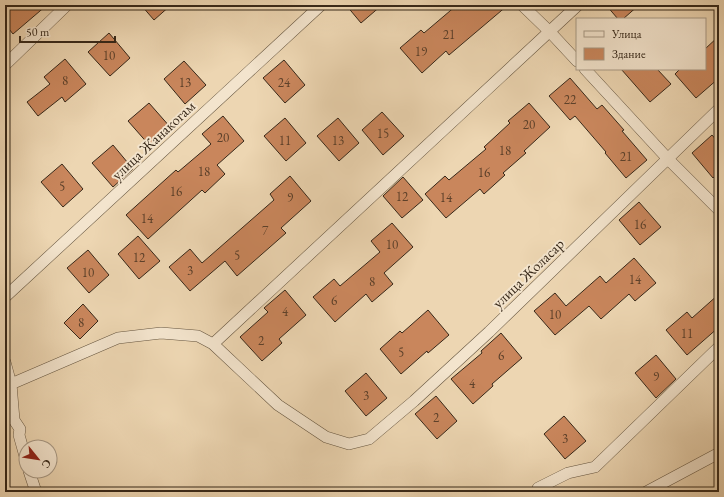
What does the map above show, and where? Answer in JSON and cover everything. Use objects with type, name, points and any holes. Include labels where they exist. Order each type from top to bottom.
[{"type":"street","points":[[5,65],[67,5]]},
{"type":"street","name":"улица Жанакогам","points":[[5,297],[321,5]]},
{"type":"street","points":[[522,5],[576,60]]},
{"type":"street","points":[[11,384],[118,338],[161,333],[198,336],[213,344],[578,5]]},
{"type":"street","points":[[586,70],[668,159],[719,210]]},
{"type":"street","name":"улица Жоласар","points":[[213,344],[278,405],[326,437],[349,444],[369,439],[414,401],[490,332],[719,109]]},
{"type":"street","points":[[538,488],[568,473],[594,467],[719,347]]},
{"type":"street","points":[[5,362],[11,384],[14,420],[20,429],[20,439]]},
{"type":"street","points":[[646,492],[719,453]]},
{"type":"street","points":[[32,479],[36,492]]},
{"type":"building","points":[[5,5],[47,5],[13,34],[5,24]]},
{"type":"building","points":[[141,5],[171,5],[154,20]]},
{"type":"building","points":[[346,5],[382,5],[361,23]]},
{"type":"building","points":[[457,5],[508,5],[449,55],[446,51],[422,73],[400,48],[421,30],[424,33]]},
{"type":"building","points":[[606,5],[639,5],[624,18],[617,18]]},
{"type":"building","points":[[109,33],[130,58],[110,76],[88,52]]},
{"type":"building","points":[[719,36],[719,78],[696,98],[675,74],[679,70],[706,70],[706,48]]},
{"type":"building","points":[[65,59],[86,84],[65,102],[62,97],[38,116],[27,102],[50,84],[44,77]]},
{"type":"building","points":[[284,60],[305,85],[285,103],[263,78]]},
{"type":"building","points":[[184,61],[206,85],[185,104],[164,79]]},
{"type":"building","points":[[622,70],[658,70],[671,84],[650,102]]},
{"type":"building","points":[[570,78],[597,109],[602,105],[647,160],[626,178],[575,116],[570,120],[549,96]]},
{"type":"building","points":[[149,103],[171,128],[150,146],[128,121]]},
{"type":"building","points":[[529,103],[550,127],[524,151],[526,153],[503,173],[505,175],[484,194],[480,189],[446,218],[425,194],[445,176],[449,180],[486,149],[484,147],[510,123],[508,121]]},
{"type":"building","points":[[382,112],[404,136],[383,155],[362,130]]},
{"type":"building","points":[[223,116],[244,141],[217,165],[225,174],[205,193],[202,190],[148,239],[126,215],[176,170],[178,172],[211,144],[202,134]]},
{"type":"building","points":[[285,118],[306,143],[286,161],[264,136]]},
{"type":"building","points":[[338,118],[359,143],[339,161],[317,136]]},
{"type":"building","points":[[712,135],[719,143],[719,172],[713,178],[692,153]]},
{"type":"building","points":[[113,145],[133,169],[113,187],[92,163]]},
{"type":"building","points":[[62,164],[83,189],[63,207],[41,182]]},
{"type":"building","points":[[290,176],[311,201],[281,228],[286,233],[237,276],[225,261],[190,291],[169,267],[190,249],[202,263],[274,200],[270,194]]},
{"type":"building","points":[[403,177],[423,200],[402,218],[383,196]]},
{"type":"building","points":[[639,202],[661,227],[640,245],[619,220]]},
{"type":"building","points":[[392,223],[413,247],[384,273],[393,284],[372,302],[366,294],[335,322],[313,297],[334,279],[340,286],[380,252],[371,241]]},
{"type":"building","points":[[138,236],[160,261],[139,279],[118,254]]},
{"type":"building","points":[[88,250],[109,275],[89,293],[67,268]]},
{"type":"building","points":[[634,258],[656,283],[635,301],[629,294],[601,319],[589,306],[555,335],[534,311],[555,293],[566,306],[600,276],[606,283]]},
{"type":"building","points":[[285,290],[306,315],[279,339],[282,343],[262,361],[240,337],[268,312],[264,308]]},
{"type":"building","points":[[719,294],[719,327],[687,355],[666,330],[687,312],[692,318]]},
{"type":"building","points":[[83,304],[98,321],[80,339],[64,323]]},
{"type":"building","points":[[428,310],[449,335],[428,353],[427,351],[401,374],[380,349],[400,331],[402,333]]},
{"type":"building","points":[[501,333],[522,358],[492,384],[493,386],[473,404],[451,379],[482,353],[481,351]]},
{"type":"building","points":[[656,355],[676,379],[656,398],[635,373]]},
{"type":"building","points":[[366,373],[387,398],[366,416],[345,391]]},
{"type":"building","points":[[436,396],[457,421],[437,439],[415,414]]},
{"type":"building","points":[[564,416],[586,441],[565,459],[544,434]]}]
